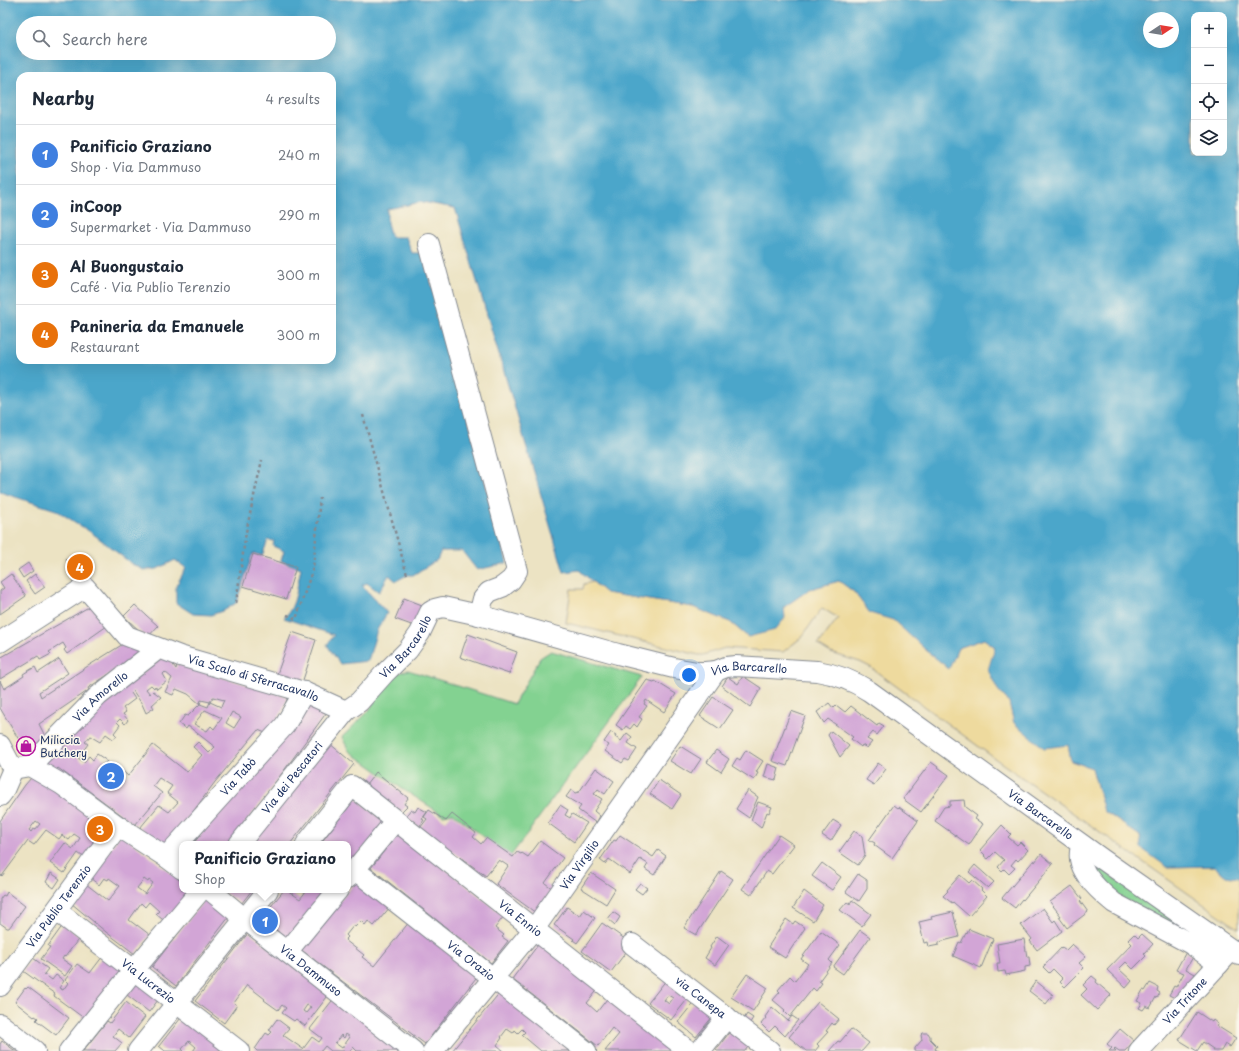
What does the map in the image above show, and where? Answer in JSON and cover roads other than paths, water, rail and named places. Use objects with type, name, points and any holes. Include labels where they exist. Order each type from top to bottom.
[{"type":"street","points":[[429,244],[517,571],[511,580],[502,587],[489,592],[483,599],[479,615]]},
{"type":"street","name":"Via Scalo di Sferracavallo","points":[[0,642],[85,587],[127,636],[158,649],[304,692],[346,711]]},
{"type":"street","name":"Via Barcarello","points":[[346,711],[359,702],[408,650],[420,633],[430,612],[435,609],[448,608],[479,615],[618,654],[674,668],[697,672],[716,671],[733,666],[782,668],[830,673],[848,679],[869,691],[1082,845],[1230,956]]},
{"type":"street","name":"Via Amorello","points":[[21,767],[98,696],[158,649]]},
{"type":"street","name":"Via Virgilio","points":[[433,1051],[533,930],[716,671]]},
{"type":"street","name":"Via Tabò","points":[[192,841],[284,725],[304,692]]},
{"type":"street","name":"Via dei Pescatori","points":[[241,841],[346,711]]},
{"type":"street","points":[[0,745],[21,767],[61,784],[118,826],[174,863]]},
{"type":"street","points":[[0,796],[21,767]]},
{"type":"street","name":"Via Ennio","points":[[308,841],[352,786],[688,1051]]},
{"type":"street","points":[[351,874],[395,820]]},
{"type":"street","name":"Via Publio Terenzio","points":[[0,986],[57,911],[118,826]]},
{"type":"street","name":"Via Barcarello","points":[[1082,845],[1079,858],[1082,868],[1105,896],[1114,903],[1194,946],[1230,956]]},
{"type":"street","name":"Via Orazio","points":[[351,874],[493,978],[586,1051]]},
{"type":"street","points":[[69,1051],[198,893]]},
{"type":"street","name":"Via Dammuso","points":[[214,893],[413,1051]]},
{"type":"street","points":[[138,1051],[266,893]]},
{"type":"street","points":[[287,952],[336,893]]},
{"type":"street","name":"Via Lucrezio","points":[[57,911],[239,1051]]},
{"type":"street","name":"via Canepa","points":[[632,944],[770,1051]]},
{"type":"street","name":"Via Tritone","points":[[1139,1051],[1230,956]]},
{"type":"street","points":[[700,1051],[727,1017]]},
{"type":"street","points":[[0,1024],[35,1051]]},
{"type":"water","points":[[0,0],[1239,0],[1239,878],[1226,876],[1214,866],[1167,867],[1141,848],[1140,836],[1104,811],[1092,768],[1071,761],[1068,745],[1044,748],[1014,723],[1009,702],[998,690],[988,670],[995,647],[984,639],[958,648],[949,669],[893,620],[870,613],[854,592],[839,581],[810,589],[784,607],[785,618],[775,630],[748,637],[730,622],[693,607],[606,593],[579,570],[564,572],[455,208],[422,202],[387,209],[387,223],[391,237],[406,237],[412,253],[423,253],[507,563],[477,570],[462,551],[441,551],[437,560],[413,575],[407,575],[396,581],[389,575],[379,592],[367,583],[362,585],[387,613],[377,630],[368,661],[340,664],[327,645],[334,635],[284,618],[292,607],[301,568],[281,561],[284,551],[273,546],[274,541],[268,540],[262,556],[253,553],[236,603],[225,610],[211,615],[193,614],[176,603],[176,586],[186,568],[175,560],[157,569],[144,570],[132,564],[92,533],[56,510],[0,492]]},
{"type":"place","name":"Panineria da Emanuele","points":[[80,567]]},
{"type":"place","name":"Miliccia Butchery","points":[[26,746]]},
{"type":"place","name":"inCoop","points":[[111,776]]},
{"type":"place","name":"Al Buongustaio","points":[[100,829]]},
{"type":"place","name":"Panificio Graziano","points":[[265,921]]}]
